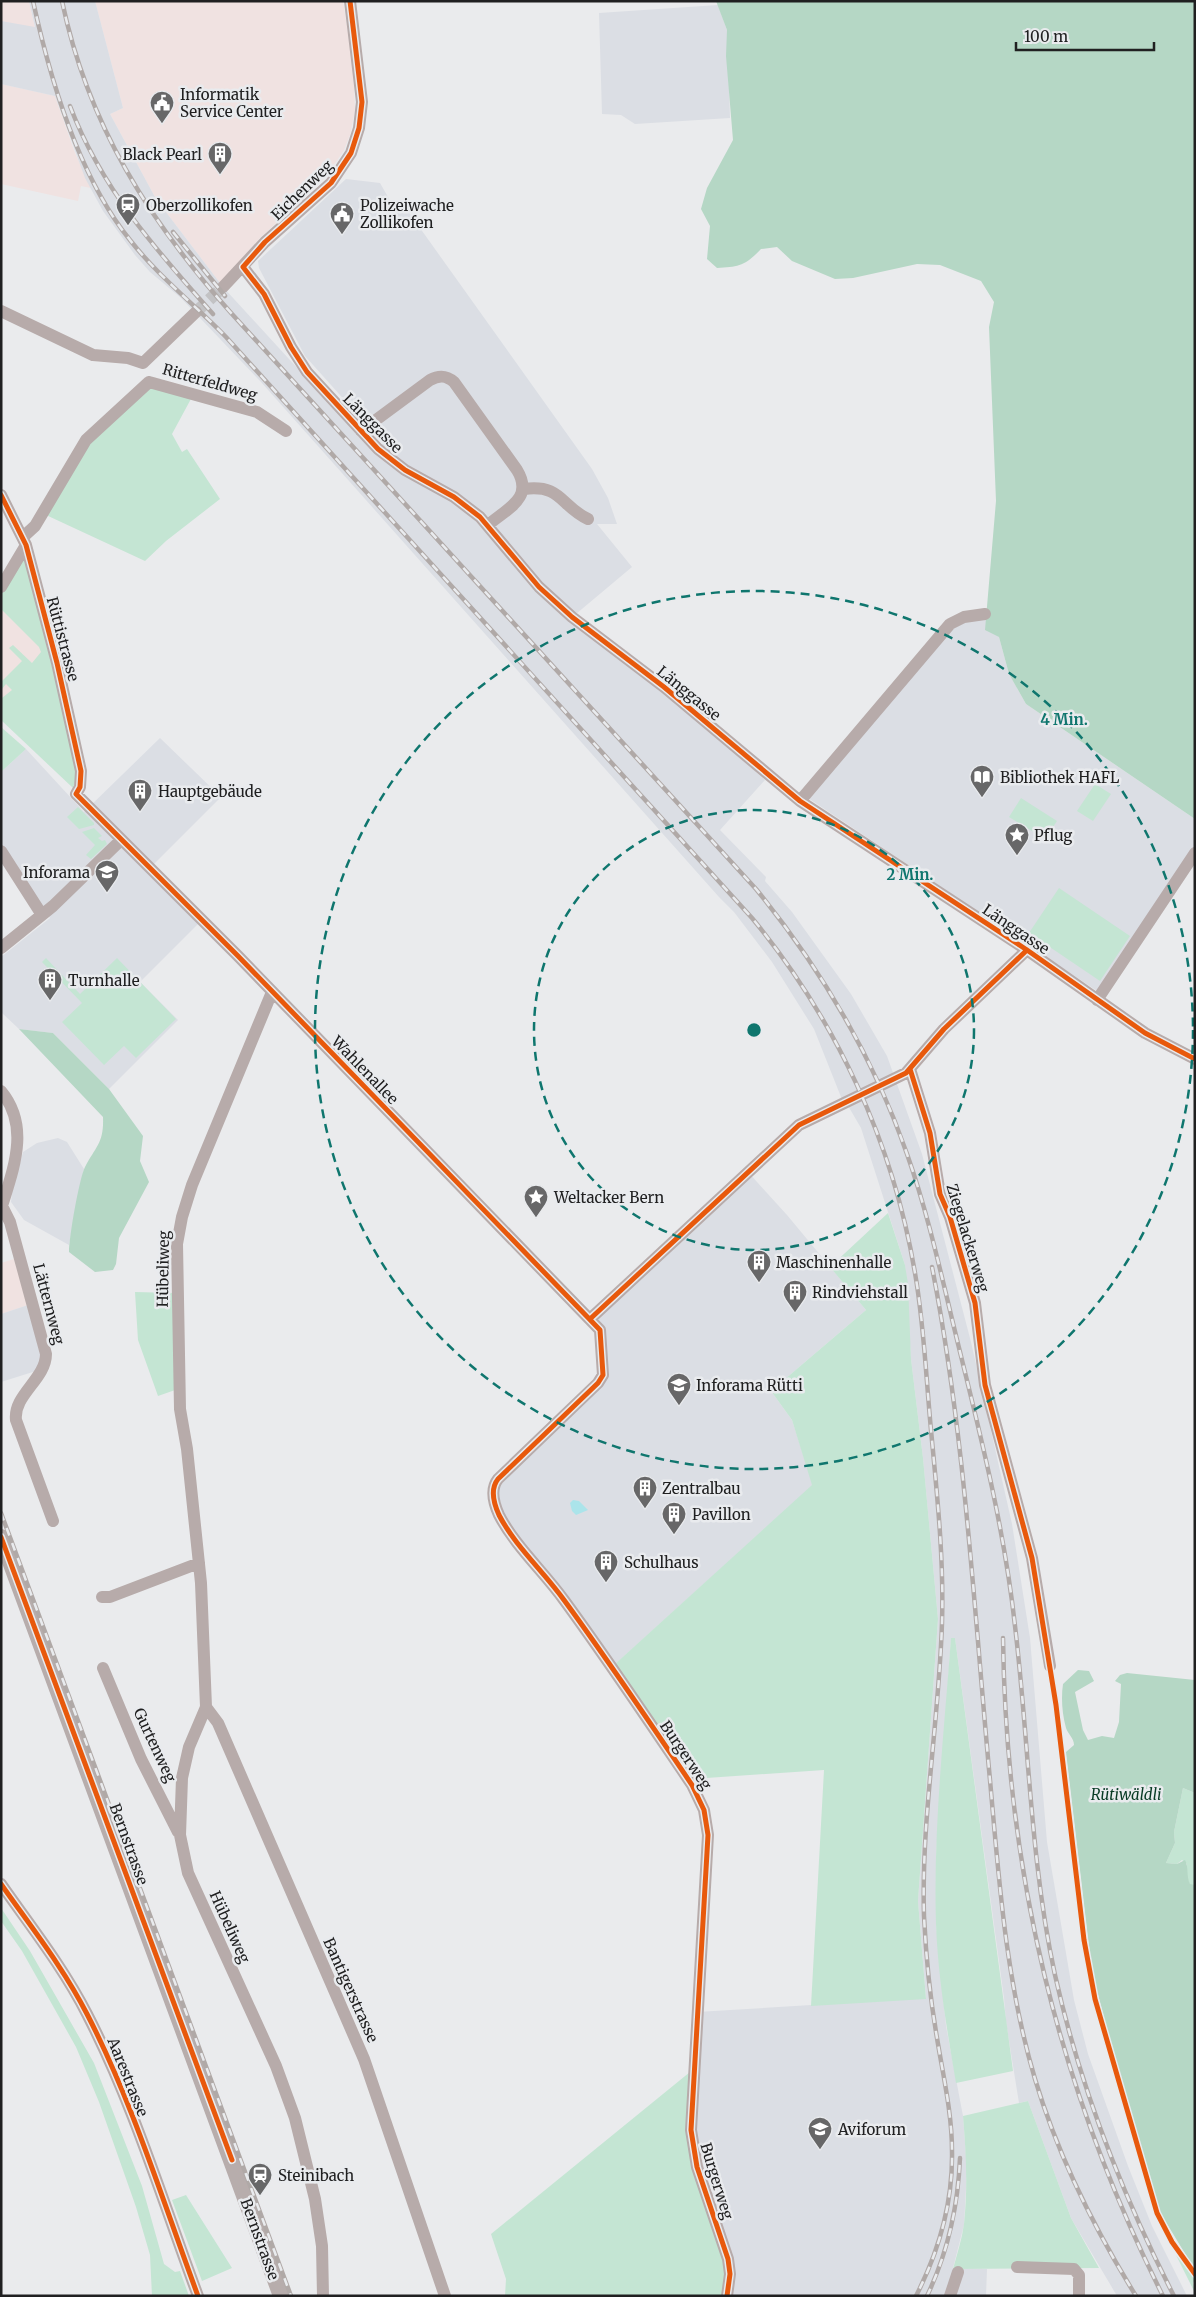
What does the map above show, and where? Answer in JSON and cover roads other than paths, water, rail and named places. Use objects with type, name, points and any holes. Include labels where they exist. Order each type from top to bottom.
[{"type":"main road","name":"Bernstrasse","points":[[1,1537],[280,2295]]},
{"type":"street","name":"Eichenweg","points":[[223,287],[265,242],[331,183],[351,153],[359,128],[362,102],[350,1]]},
{"type":"street","name":"Länggasse","points":[[243,267],[264,294],[291,347],[307,372],[361,431],[390,460],[454,497],[488,525],[549,597],[596,636],[664,687],[800,801],[1027,950],[1145,1033],[1195,1059]]},
{"type":"street","points":[[1,311],[93,355],[128,358],[143,363]]},
{"type":"street","points":[[143,363],[196,312]]},
{"type":"street","points":[[1,587],[24,541],[35,526],[86,440],[149,382],[143,363]]},
{"type":"street","points":[[361,431],[436,376],[449,378],[454,382],[517,470],[524,489],[520,498],[488,525]]},
{"type":"street","name":"Ritterfeldweg","points":[[149,382],[258,412],[286,432]]},
{"type":"street","points":[[524,489],[546,489],[556,493],[579,514],[588,519]]},
{"type":"street","name":"Rüttistrasse","points":[[1,495],[24,541],[57,663],[81,771],[82,780],[76,794]]},
{"type":"street","points":[[800,801],[950,624],[964,617],[985,614]]},
{"type":"street","name":"Wahlenallee","points":[[76,794],[272,992],[590,1319]]},
{"type":"street","points":[[1,948],[42,915],[121,840]]},
{"type":"street","points":[[1,851],[42,915]]},
{"type":"street","points":[[1097,1000],[1195,854]]},
{"type":"street","points":[[590,1319],[799,1125],[896,1078],[910,1069],[944,1029],[1027,950]]},
{"type":"street","name":"Hübeliweg","points":[[272,992],[192,1185],[182,1217],[178,1244],[180,1409],[187,1449],[199,1563],[206,1707],[189,1747],[182,1778],[180,1835],[188,1873],[276,2066],[295,2118],[315,2199],[322,2246],[323,2296]]},
{"type":"street","name":"Ziegelackerweg","points":[[910,1069],[930,1133],[940,1194],[950,1217],[974,1303],[985,1384],[1029,1548],[1050,1666]]},
{"type":"street","name":"Lätternweg","points":[[1,1090],[13,1113],[18,1140],[16,1163],[2,1206],[10,1222],[46,1354],[42,1369],[19,1405],[16,1416],[53,1521]]},
{"type":"street","name":"Burgerweg","points":[[590,1319],[600,1330],[602,1337],[601,1378],[591,1392],[498,1479],[494,1486],[494,1496],[499,1515],[510,1532],[576,1615],[692,1784],[704,1810],[708,1834],[691,2130],[697,2167],[728,2259],[730,2274],[727,2296]]},
{"type":"street","points":[[102,1597],[118,1594],[199,1563]]},
{"type":"street","name":"Gurtenweg","points":[[103,1668],[141,1759],[180,1835]]},
{"type":"street","name":"Bantigerstrasse","points":[[206,1707],[218,1723],[364,2059],[445,2296]]},
{"type":"street","name":"Aarestrasse","points":[[1,1884],[64,1974],[87,2012],[111,2062],[198,2296]]},
{"type":"street","points":[[1017,2267],[1074,2269],[1079,2275],[1079,2296]]},
{"type":"street","points":[[950,2296],[958,2272]]},
{"type":"water","points":[[573,1500],[579,1501],[588,1510],[576,1515],[572,1511],[570,1503]]},
{"type":"tunnel","points":[[196,312],[223,287]]},
{"type":"railway","points":[[33,1],[48,62],[81,157],[112,215],[130,240],[164,278],[226,337],[752,918],[810,998],[835,1041],[857,1085],[876,1130],[905,1224],[918,1292],[938,1502],[942,1574],[942,1623],[938,1696],[925,1843],[924,1916],[930,1993],[951,2123],[952,2170],[947,2208],[938,2244],[916,2296]]},
{"type":"railway","points":[[62,1],[73,46],[105,130],[149,207],[174,243],[232,314],[756,889],[780,919],[823,982],[843,1015],[878,1082],[907,1154],[930,1229],[977,1423],[999,1524],[1011,1592],[1020,1670],[1040,1888],[1055,1975],[1065,2017],[1104,2139],[1137,2219],[1174,2296]]},
{"type":"railway","points":[[70,106],[97,164],[114,191],[151,242],[213,314]]},
{"type":"railway","points":[[173,232],[225,296]]},
{"type":"railway","points":[[932,1267],[953,1394],[961,1458],[993,1818],[1005,1931],[1017,2006],[1035,2079],[1066,2164],[1092,2218],[1136,2296]]},
{"type":"railway","points":[[1,1513],[291,2296]]},
{"type":"railway","points":[[1003,1638],[1006,1725],[1014,1810],[1027,1894],[1045,1976],[1067,2058],[1094,2138],[1126,2217],[1163,2296]]},
{"type":"railway","points":[[927,2296],[941,2263],[951,2229],[957,2194],[960,2158]]},
{"type":"place","name":"Informatik Service Center","points":[[162,124]]},
{"type":"place","name":"Black Pearl","points":[[220,175]]},
{"type":"place","name":"Oberzollikofen","points":[[128,226]]},
{"type":"place","name":"Polizeiwache Zollikofen","points":[[342,235]]},
{"type":"place","name":"Bibliothek HAFL","points":[[982,798]]},
{"type":"place","name":"Hauptgebäude","points":[[140,812]]},
{"type":"place","name":"Pflug","points":[[1017,856]]},
{"type":"place","name":"Inforama","points":[[107,893]]},
{"type":"place","name":"Turnhalle","points":[[50,1001]]},
{"type":"place","name":"Weltacker Bern","points":[[536,1218]]},
{"type":"place","name":"Maschinenhalle","points":[[759,1283]]},
{"type":"place","name":"Rindviehstall","points":[[795,1313]]},
{"type":"place","name":"Inforama Rütti","points":[[679,1406]]},
{"type":"place","name":"Zentralbau","points":[[645,1509]]},
{"type":"place","name":"Pavillon","points":[[674,1535]]},
{"type":"place","name":"Schulhaus","points":[[606,1583]]},
{"type":"place","name":"Aviforum","points":[[820,2150]]},
{"type":"place","name":"Steinibach","points":[[260,2196]]},
{"type":"park label","name":"Rütiwäldli","points":[[1126,1794]]}]
